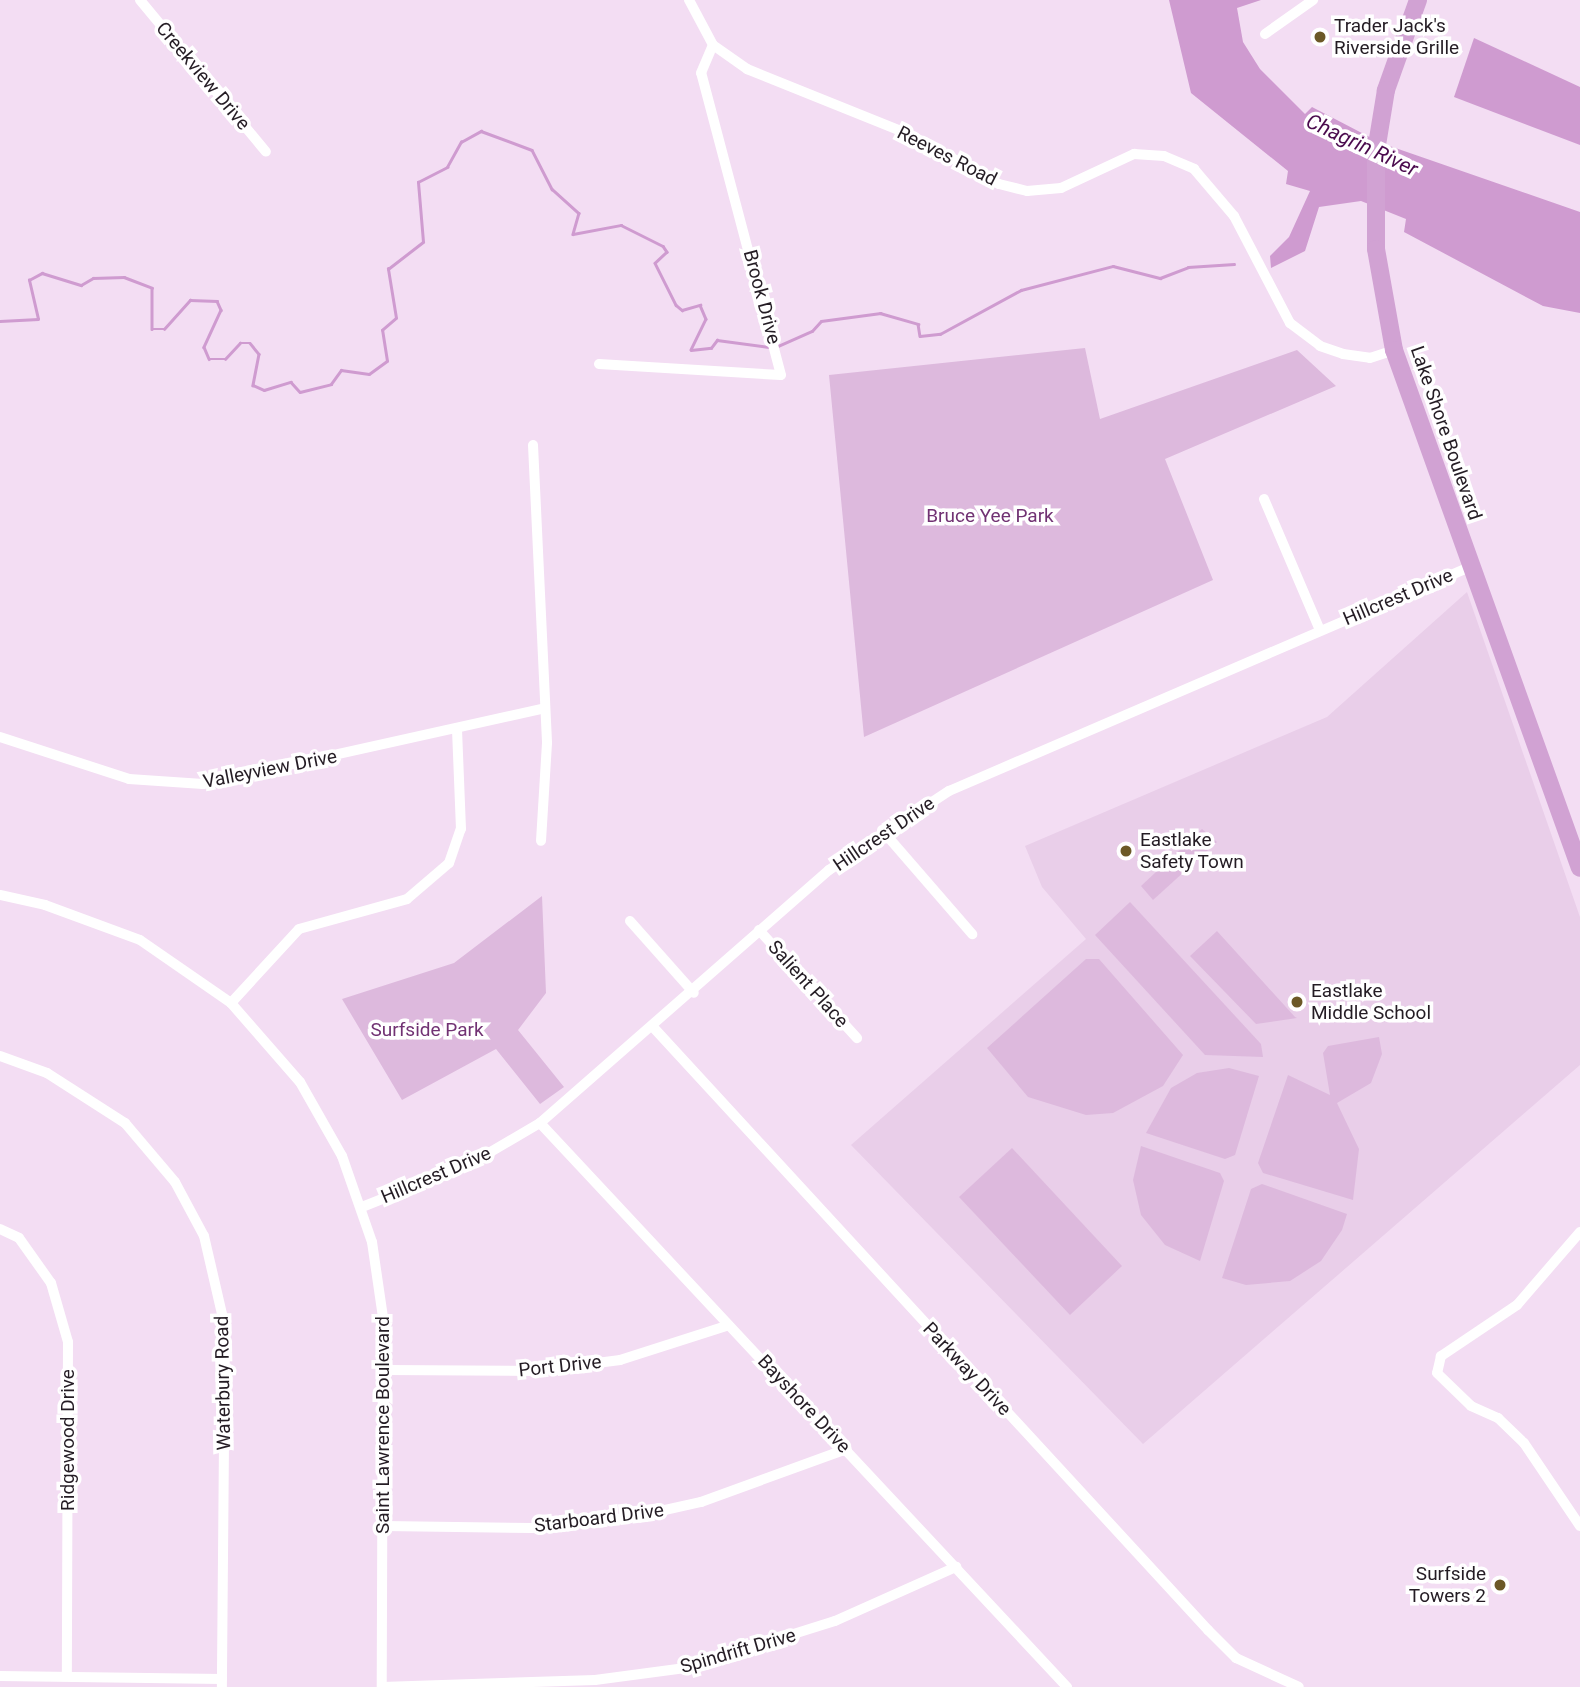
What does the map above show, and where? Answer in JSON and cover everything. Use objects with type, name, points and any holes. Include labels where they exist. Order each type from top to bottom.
[{"type":"main road","name":"Lake Shore Boulevard","points":[[1418,0],[1386,90],[1376,151],[1376,249],[1394,350],[1580,868]]},
{"type":"street","name":"Creekview Drive","points":[[140,0],[266,152]]},
{"type":"street","name":"Reeves Road","points":[[689,0],[713,45],[747,69],[909,134],[1008,186],[1061,188],[1134,154],[1164,156],[1194,169],[1228,207],[1290,323],[1320,346],[1343,354],[1370,358],[1394,350]]},
{"type":"street","points":[[1265,34],[1313,0]]},
{"type":"street","name":"Brook Drive","points":[[599,364],[781,375],[701,73],[713,45]]},
{"type":"street","points":[[533,445],[542,709],[547,743],[541,841]]},
{"type":"street","points":[[1264,499],[1320,630]]},
{"type":"street","name":"Hillcrest Drive","points":[[362,1207],[470,1164],[540,1123],[694,993],[759,930],[882,830],[949,791],[1472,566]]},
{"type":"street","name":"Valleyview Drive","points":[[0,737],[130,779],[203,784],[542,709]]},
{"type":"street","points":[[231,1003],[299,929],[407,899],[449,863],[461,829],[457,729]]},
{"type":"street","points":[[882,830],[972,934]]},
{"type":"street","name":"Saint Lawrence Boulevard","points":[[0,895],[45,905],[140,940],[231,1003],[300,1082],[362,1207],[378,1276],[386,1370],[382,1687]]},
{"type":"street","points":[[630,921],[694,993]]},
{"type":"street","name":"Salient Place","points":[[759,930],[858,1038]]},
{"type":"street","name":"Parkway Drive","points":[[653,1027],[1208,1630],[1236,1658],[1299,1687]]},
{"type":"street","name":"Waterbury Road","points":[[0,1056],[47,1073],[125,1124],[175,1182],[204,1236],[225,1327],[222,1683]]},
{"type":"street","name":"Bayshore Drive","points":[[540,1123],[1066,1687]]},
{"type":"street","name":"Ridgewood Drive","points":[[0,1229],[19,1238],[51,1283],[68,1342],[67,1676]]},
{"type":"street","points":[[1580,1232],[1517,1306],[1441,1356],[1437,1373],[1471,1406],[1498,1418],[1524,1443],[1580,1526]]},
{"type":"street","name":"Port Drive","points":[[386,1370],[571,1367],[683,1345],[729,1325]]},
{"type":"street","name":"Starboard Drive","points":[[384,1527],[531,1528],[629,1518],[701,1502],[846,1449]]},
{"type":"street","name":"Spindrift Drive","points":[[382,1687],[595,1680],[685,1668],[835,1621],[956,1567]]},
{"type":"street","points":[[0,1676],[67,1676],[222,1683]]},
{"type":"shaded area","name":"Eastlake Middle School","points":[[1467,592],[1580,917],[1580,1065],[1143,1444],[851,1145],[1086,939],[1042,887],[1025,846],[1327,717]]},
{"type":"green space","name":"Bruce Yee Park","points":[[1085,348],[1100,419],[1297,350],[1336,386],[1165,459],[1213,580],[864,737],[829,375]]},
{"type":"green space","points":[[1202,829],[1217,842],[1153,900],[1141,886]]},
{"type":"green space","name":"Surfside Park","points":[[542,896],[546,993],[518,1030],[564,1087],[540,1104],[496,1049],[402,1100],[342,999],[454,963]]},
{"type":"green space","points":[[1130,902],[1261,1044],[1263,1057],[1205,1055],[1095,935]]},
{"type":"green space","points":[[1217,931],[1297,1018],[1256,1024],[1190,956]]},
{"type":"green space","points":[[1086,959],[1099,959],[1183,1055],[1163,1086],[1113,1113],[1086,1115],[1028,1097],[987,1048]]},
{"type":"green space","points":[[1379,1037],[1382,1054],[1371,1083],[1337,1103],[1359,1149],[1353,1200],[1263,1173],[1258,1163],[1288,1075],[1330,1095],[1323,1053],[1328,1046]]},
{"type":"green space","points":[[1229,1068],[1259,1076],[1235,1155],[1225,1159],[1146,1133],[1171,1088],[1197,1073]]},
{"type":"green space","points":[[1141,1146],[1220,1173],[1224,1181],[1200,1261],[1165,1245],[1141,1215],[1133,1180]]},
{"type":"green space","points":[[1012,1148],[1122,1266],[1070,1315],[959,1197]]},
{"type":"green space","points":[[1262,1184],[1347,1214],[1342,1230],[1321,1261],[1290,1281],[1246,1285],[1222,1278],[1251,1189]]},
{"type":"water","name":"Chagrin River","points":[[1169,0],[1261,0],[1237,8],[1243,42],[1260,69],[1305,114],[1312,107],[1381,143],[1580,212],[1580,313],[1543,306],[1404,232],[1406,219],[1361,201],[1319,207],[1305,251],[1271,268],[1270,256],[1289,237],[1310,191],[1286,184],[1288,171],[1191,93]]},
{"type":"water","points":[[1474,38],[1580,87],[1580,145],[1454,97]]},
{"type":"waterway","points":[[0,321],[38,319],[29,280],[42,273],[81,285],[93,278],[124,277],[152,288],[152,329],[164,329],[190,300],[217,301],[221,310],[204,347],[209,359],[225,359],[240,343],[250,343],[259,354],[253,385],[264,390],[291,382],[300,392],[331,384],[341,370],[369,374],[387,361],[382,330],[396,318],[388,269],[423,242],[418,182],[447,167],[461,142],[481,131],[532,150],[552,189],[579,213],[573,234],[621,225],[663,246],[667,252],[655,263],[676,305],[682,310],[700,305],[706,319],[691,350],[711,348],[717,340],[769,347]]},
{"type":"waterway","points":[[776,347],[812,331],[821,321],[880,313],[918,324],[920,336],[940,334],[1021,290],[1113,266],[1160,278],[1188,267],[1234,264]]},
{"type":"place","name":"Trader Jack's Riverside Grille","points":[[1320,37]]},
{"type":"place","name":"Eastlake Safety Town","points":[[1126,851]]},
{"type":"place","name":"Eastlake Middle School","points":[[1297,1002]]},
{"type":"place","name":"Surfside Towers 2","points":[[1500,1585]]}]
